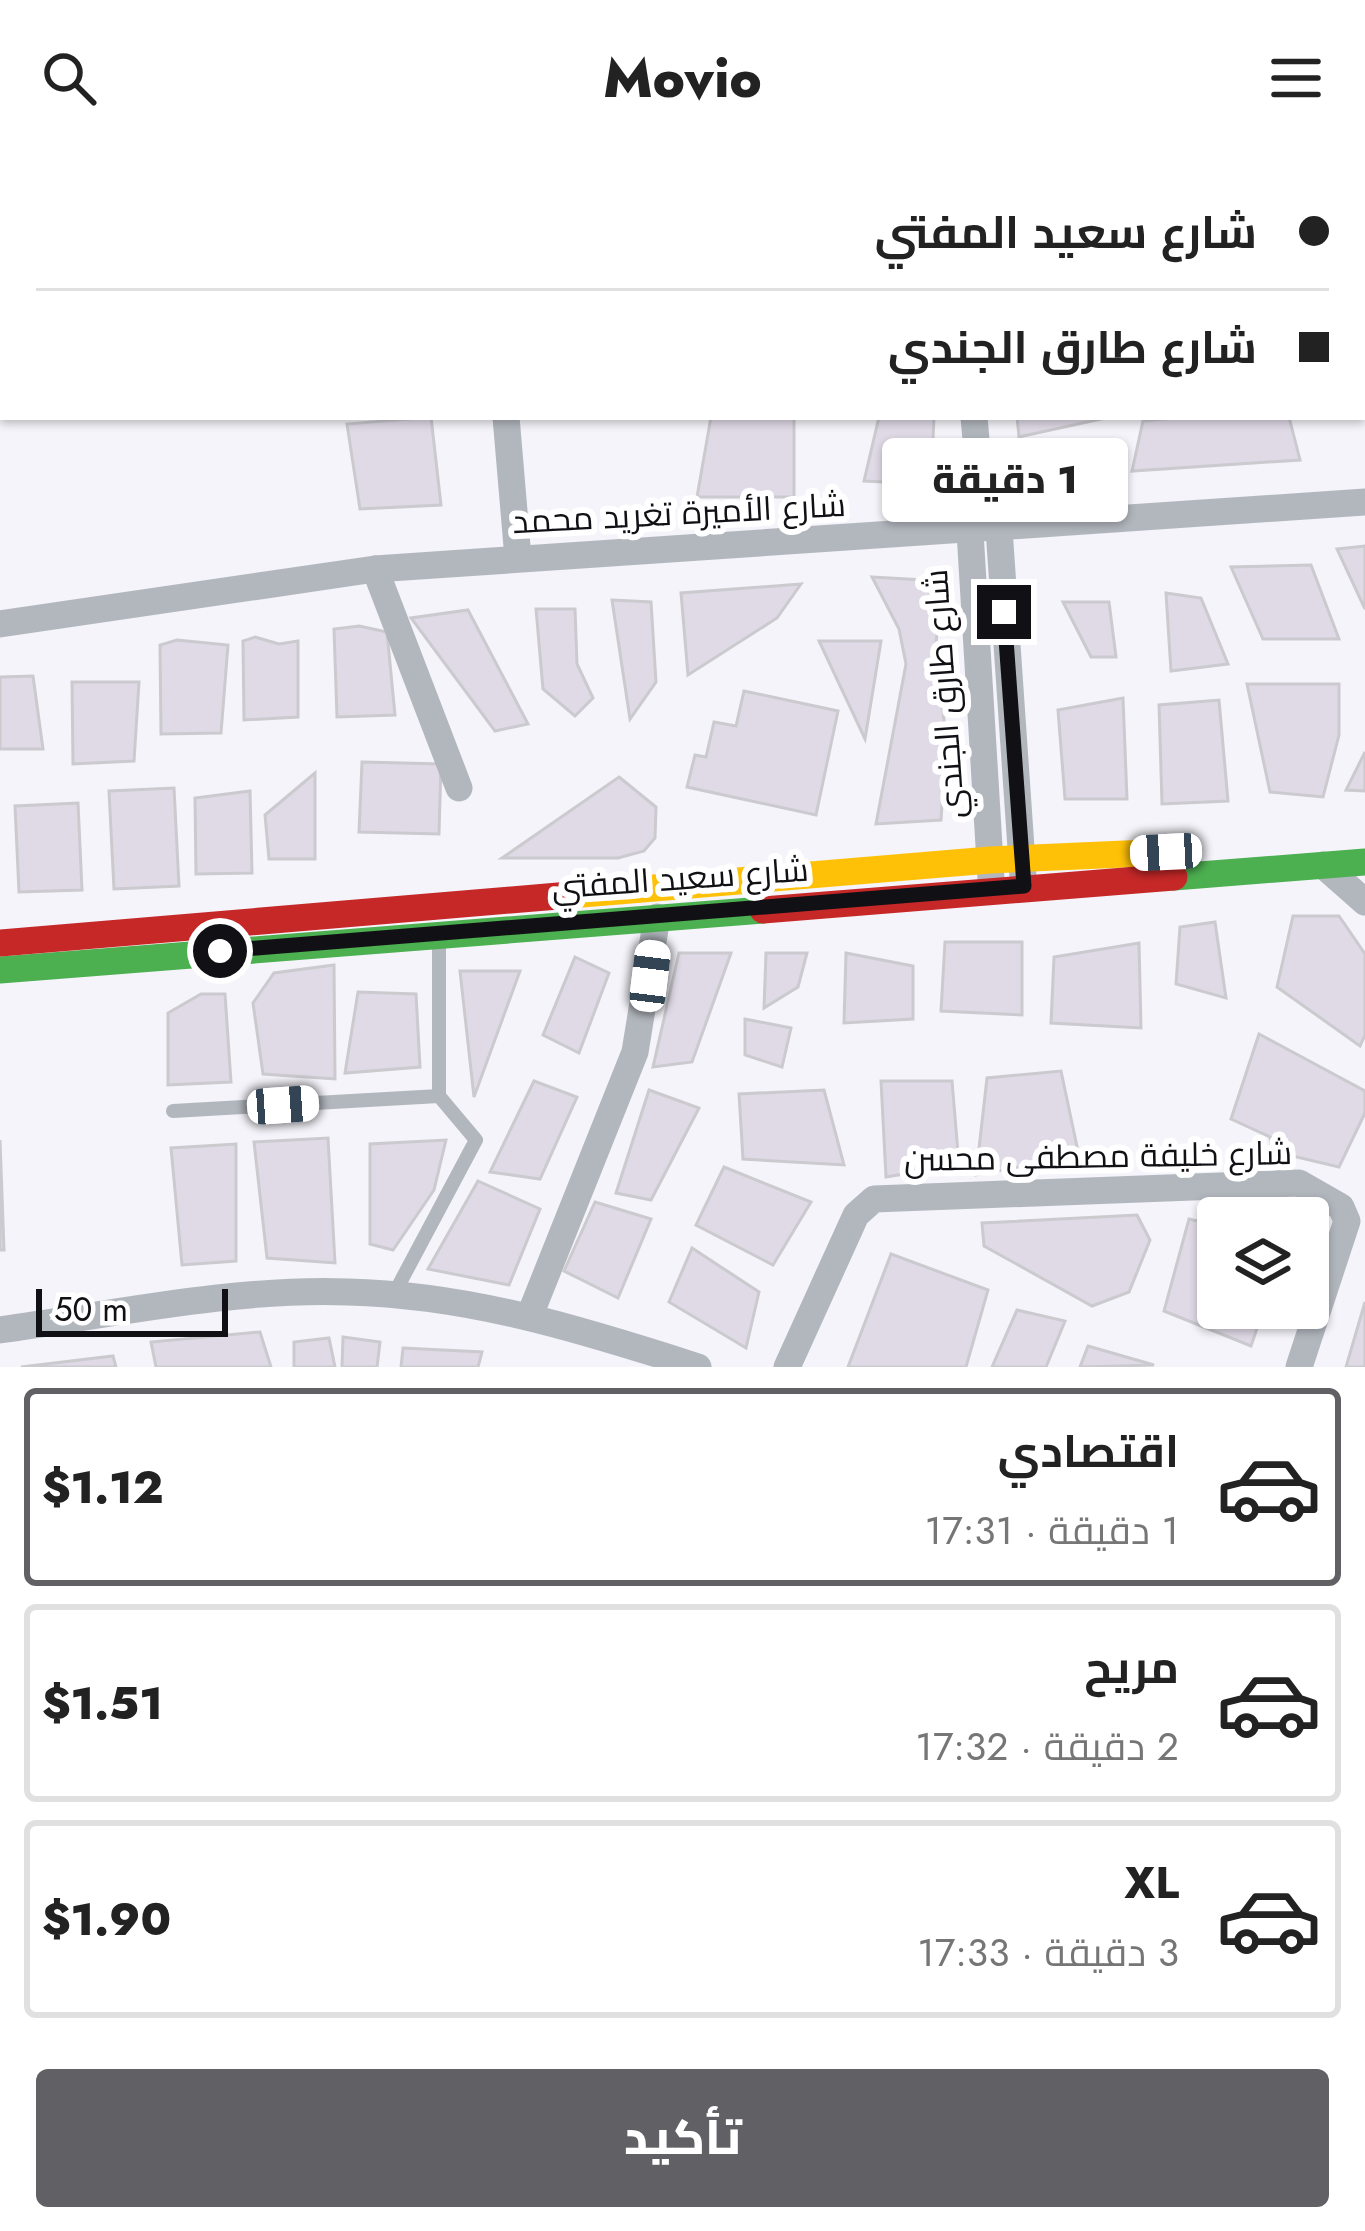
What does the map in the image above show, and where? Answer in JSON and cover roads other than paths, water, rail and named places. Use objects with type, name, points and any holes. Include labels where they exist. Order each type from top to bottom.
[{"type":"street","points":[[506,420],[518,558]]},
{"type":"street","name":"شارع طارق الجندي","points":[[974,420],[981,496],[970,532],[992,889]]},
{"type":"street","name":"شارع طارق الجندي","points":[[981,496],[999,530],[1022,872]]},
{"type":"street","name":"شارع الأميرة تغريد محمد","points":[[0,624],[375,569],[1365,502]]},
{"type":"street","points":[[375,569],[459,788]]},
{"type":"street","points":[[983,738],[1012,736]]},
{"type":"street","name":"شارع سعيد المفتي","points":[[0,970],[992,889],[1022,872],[1365,838]]},
{"type":"street","name":"شارع سعيد المفتي","points":[[0,943],[990,860],[1022,872],[1365,862]]},
{"type":"street","points":[[1323,865],[1365,902]]},
{"type":"street","points":[[530,1315],[635,1052],[657,917]]},
{"type":"street","name":"شارع خليفة مصطفى محسن","points":[[787,1367],[856,1215],[882,1196],[1300,1183],[1341,1207],[1347,1221],[1299,1367]]},
{"type":"street","points":[[0,1330],[248,1296],[394,1294],[530,1315],[620,1355],[698,1367]]},
{"type":"lane","points":[[394,1294],[476,1139],[440,1096],[440,932]]},
{"type":"lane","points":[[172,1111],[440,1096]]}]
